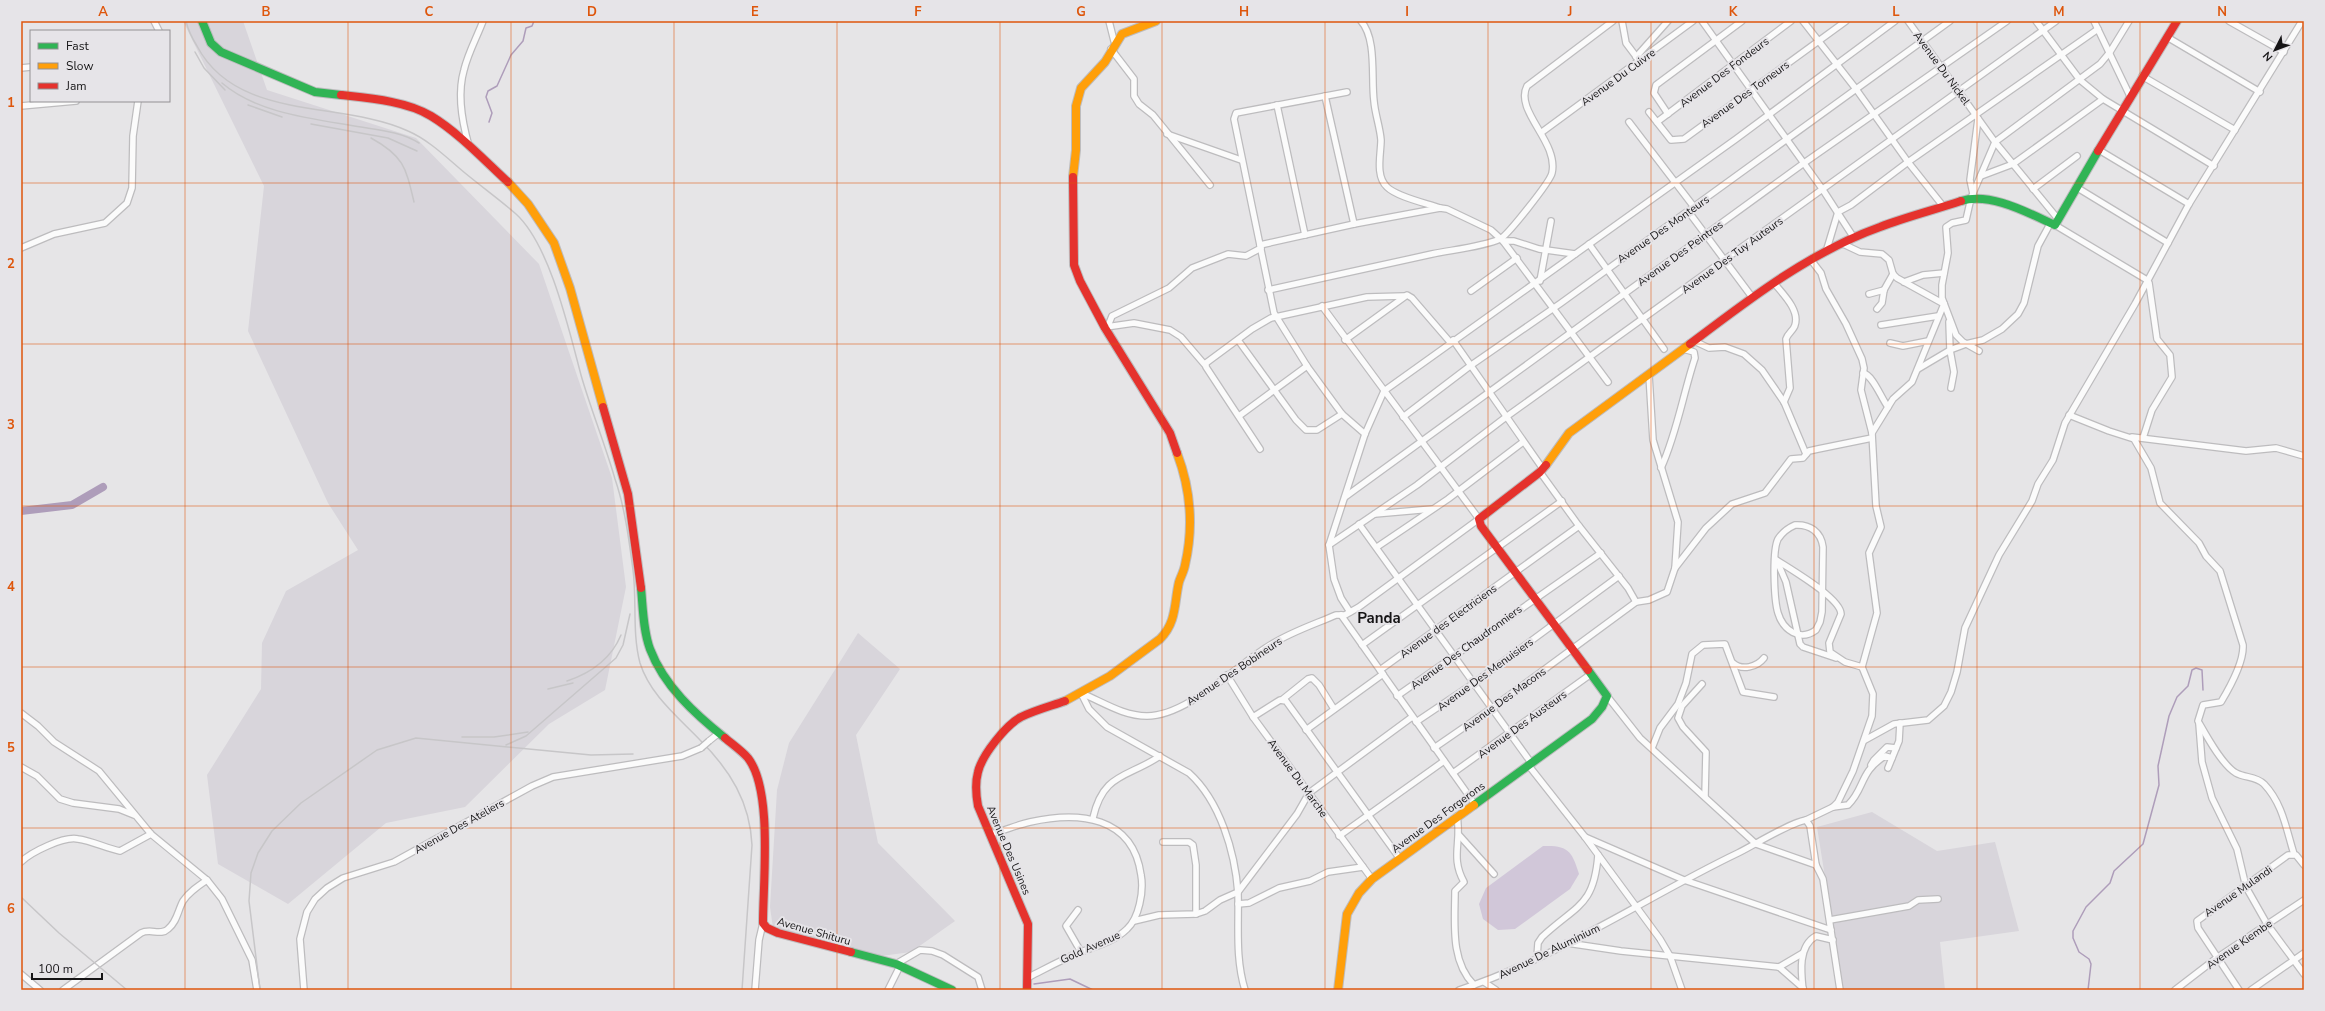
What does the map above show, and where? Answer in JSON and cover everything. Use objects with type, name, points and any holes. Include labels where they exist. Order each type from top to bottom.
[{"type":"street","points":[[154,21],[158,30]]},
{"type":"street","points":[[202,21],[211,43],[221,52],[234,59],[315,92],[389,101],[430,115],[469,146],[515,189],[554,242],[570,288],[628,494],[636,541],[645,628],[650,648],[659,669],[672,687],[719,733]]},
{"type":"street","points":[[469,146],[464,128],[462,88],[464,70],[483,21]]},
{"type":"street","points":[[1109,21],[1114,41]]},
{"type":"street","name":"Avenue Des Usines","points":[[1027,990],[1029,977],[1028,924],[978,806],[976,776],[984,759],[1002,733],[1016,720],[1081,693],[1127,664],[1166,633],[1175,614],[1179,582],[1185,567],[1190,540],[1190,496],[1185,473],[1170,433],[1106,327],[1074,265],[1071,198],[1076,150],[1076,106],[1078,96],[1081,88],[1105,62],[1118,38],[1126,31],[1156,21]]},
{"type":"street","points":[[1360,21],[1367,32],[1372,61],[1374,100],[1381,138],[1380,174],[1383,182],[1396,193],[1478,223],[1502,240],[1538,282],[1570,333],[1608,382]]},
{"type":"street","points":[[1502,240],[1550,178],[1552,159],[1542,132],[1533,121],[1528,110],[1524,95],[1527,86],[1613,21]]},
{"type":"street","points":[[1622,21],[1626,43],[1638,59],[1668,21]]},
{"type":"street","name":"Avenue Du Cuivre","points":[[1542,132],[1638,59],[1693,21]]},
{"type":"street","points":[[1702,21],[1823,190],[1854,238]]},
{"type":"street","points":[[1668,114],[1654,93],[1656,85],[1742,21]]},
{"type":"street","name":"Avenue Des Fondeurs","points":[[1657,122],[1791,21]]},
{"type":"street","points":[[1804,21],[1856,89],[1908,162],[1943,206]]},
{"type":"street","name":"Avenue Des Torneurs","points":[[1649,112],[1671,140],[1684,139],[1846,21]]},
{"type":"street","points":[[1350,612],[1340,598],[1334,580],[1329,545],[1365,434],[1384,390],[1451,341],[1538,282],[1769,115],[1895,21]]},
{"type":"street","name":"Avenue Du Nickel","points":[[1908,21],[1957,92],[2033,189],[2055,223]]},
{"type":"street","name":"Avenue Des Monteurs","points":[[1403,417],[1470,366],[1787,140],[1950,21]]},
{"type":"street","name":"Avenue Des Peintres","points":[[1344,497],[1804,163],[2006,21]]},
{"type":"street","points":[[2036,21],[2080,80],[2103,99],[2120,111],[2214,166]]},
{"type":"street","name":"Avenue Des Tuy Auteurs","points":[[1329,545],[1441,467],[1506,417],[2056,21]]},
{"type":"street","points":[[2094,21],[2130,96]]},
{"type":"street","points":[[1979,351],[1966,344],[1956,335],[1944,304],[1942,292],[1948,253],[1946,227],[1952,223],[1966,220],[1972,196],[1995,142],[2080,80],[2110,52],[2129,21]]},
{"type":"street","points":[[1918,369],[1950,350],[1966,344],[1984,340],[2002,328],[2018,314],[2024,303],[2038,246],[2055,223],[2099,150],[2120,111],[2177,21]]},
{"type":"street","points":[[2229,21],[2284,52]]},
{"type":"street","points":[[1865,740],[1894,724],[1928,720],[1940,711],[1948,700],[1956,672],[1965,628],[1999,555],[2032,501],[2038,484],[2053,460],[2061,432],[2069,415],[2135,304],[2189,204],[2260,92],[2302,21]]},
{"type":"street","points":[[1826,252],[1838,212],[1851,206],[1908,162],[1977,117],[2098,29]]},
{"type":"street","points":[[2167,37],[2260,92]]},
{"type":"street","points":[[1111,49],[1134,79],[1136,100],[1153,115],[1166,134],[1210,185]]},
{"type":"street","points":[[2142,76],[2235,130]]},
{"type":"street","points":[[1347,92],[1236,113],[1235,115],[1241,160],[1272,308],[1307,366],[1342,414],[1365,434]]},
{"type":"street","points":[[1324,96],[1354,224]]},
{"type":"street","points":[[1981,176],[2013,164],[2103,99]]},
{"type":"street","points":[[21,106],[65,102]]},
{"type":"street","points":[[21,248],[54,234],[105,223],[127,203],[132,188],[133,136],[138,102]]},
{"type":"street","points":[[1277,105],[1305,235]]},
{"type":"street","points":[[1972,196],[1970,180],[1977,117]]},
{"type":"street","points":[[1629,122],[1675,182],[1706,234],[1752,297]]},
{"type":"street","points":[[1166,134],[1241,160]]},
{"type":"street","points":[[2099,150],[2189,204]]},
{"type":"street","points":[[2033,189],[2077,156]]},
{"type":"street","points":[[2076,187],[2168,243]]},
{"type":"street","points":[[1480,519],[1542,470],[1568,433],[1650,375],[1752,297],[1811,260],[1854,238],[1879,227],[1972,196],[1999,202],[2055,223],[2147,280],[2151,292],[2157,339],[2169,352],[2172,377],[2152,410],[2143,438]]},
{"type":"street","points":[[1106,327],[1112,316],[1170,288],[1192,268],[1228,254],[1246,256],[1260,247],[1305,235],[1440,208]]},
{"type":"street","points":[[1538,282],[1551,221]]},
{"type":"street","points":[[1268,290],[1502,240],[1514,241],[1545,250],[1575,254]]},
{"type":"street","points":[[1589,244],[1664,349]]},
{"type":"street","points":[[1843,244],[1860,252],[1882,254],[1889,260],[1893,274],[1904,282],[1944,304]]},
{"type":"street","points":[[1471,291],[1517,258]]},
{"type":"street","points":[[1811,260],[1823,276],[1826,289],[1851,333],[1862,359],[1863,373],[1861,390],[1872,436],[1876,506],[1881,526],[1869,553],[1877,614],[1862,667],[1871,689],[1874,708],[1865,740],[1844,791],[1833,807]]},
{"type":"street","points":[[1904,282],[1923,275],[1944,273]]},
{"type":"street","points":[[1877,310],[1883,300],[1884,290],[1893,274]]},
{"type":"street","points":[[1774,283],[1788,302],[1796,320],[1795,327],[1786,338],[1790,388],[1784,402]]},
{"type":"street","points":[[1869,294],[1884,290]]},
{"type":"street","points":[[1205,365],[1264,321],[1322,306],[1367,297],[1407,295],[1412,298],[1451,341],[1470,366],[1579,526],[1619,576],[1636,602],[1649,600],[1667,592],[1675,568],[1678,522],[1653,440],[1650,375]]},
{"type":"street","points":[[1345,340],[1404,296]]},
{"type":"street","points":[[1675,568],[1695,541],[1724,511],[1736,503],[1756,498],[1765,493],[1791,459],[1801,458],[1818,449],[1872,436],[1888,407],[1912,382],[1944,304]]},
{"type":"street","points":[[1322,306],[1345,340],[1480,519],[1481,526],[1635,733],[1756,844],[1816,865]]},
{"type":"street","points":[[1948,314],[1950,350],[1954,372],[1951,388]]},
{"type":"street","points":[[1881,325],[1938,316]]},
{"type":"street","points":[[1106,327],[1134,323],[1170,330],[1181,337],[1205,365],[1260,449]]},
{"type":"street","points":[[1238,340],[1274,391],[1306,430],[1317,430],[1342,414]]},
{"type":"street","points":[[1694,341],[1709,348],[1724,347],[1744,354],[1762,370],[1784,402],[1806,454]]},
{"type":"street","points":[[1890,343],[1903,346],[1928,341]]},
{"type":"street","points":[[1661,468],[1669,451],[1683,392],[1695,358],[1694,352],[1683,349]]},
{"type":"street","points":[[1239,416],[1307,366]]},
{"type":"street","points":[[1863,373],[1870,376],[1879,394],[1888,407]]},
{"type":"street","points":[[2069,415],[2109,431],[2132,437],[2246,451],[2276,448],[2304,456]]},
{"type":"street","points":[[2132,437],[2151,468],[2160,503],[2202,547],[2206,556],[2220,571],[2243,645],[2242,653],[2232,683],[2220,703],[2202,705],[2198,721],[2202,762],[2212,798],[2237,849],[2246,887],[2267,924],[2304,974]]},
{"type":"street","points":[[1377,547],[1434,509],[1523,442]]},
{"type":"street","points":[[1362,644],[1562,501]]},
{"type":"street","points":[[1372,515],[1434,509]]},
{"type":"street","name":"Avenue Des Bobineurs","points":[[1081,693],[1127,714],[1159,715],[1179,709],[1276,641],[1350,612],[1480,519]]},
{"type":"street","points":[[1359,524],[1492,708],[1530,765],[1637,908],[1670,956],[1682,990]]},
{"type":"street","points":[[1799,525],[1813,529],[1823,542],[1822,590],[1821,618],[1818,627],[1812,633],[1799,635],[1788,629],[1778,615],[1776,602],[1775,559],[1778,540],[1784,531],[1799,525]]},
{"type":"street","name":"Avenue des Electriciens","points":[[1306,730],[1435,630],[1579,526]]},
{"type":"street","name":"Avenue Des Chaudronniers","points":[[1397,696],[1534,598],[1601,553]]},
{"type":"street","points":[[1775,559],[1786,582],[1803,647],[1862,667]]},
{"type":"street","points":[[1775,559],[1822,590],[1835,602],[1841,611],[1840,618],[1829,647],[1830,652],[1839,658]]},
{"type":"street","name":"Avenue Des Menuisiers","points":[[1309,793],[1414,720],[1474,683],[1619,576]]},
{"type":"street","name":"Avenue Des Macons","points":[[1434,748],[1492,708],[1636,602]]},
{"type":"street","points":[[1340,615],[1474,803]]},
{"type":"street","points":[[1652,748],[1660,728],[1678,704],[1686,683],[1691,657],[1694,651],[1703,645],[1724,643],[1728,649],[1740,687],[1744,693],[1774,696]]},
{"type":"street","points":[[1733,663],[1736,666],[1748,667],[1759,664],[1764,658]]},
{"type":"street","name":"Avenue Des Austeurs","points":[[1453,773],[1591,674]]},
{"type":"street","name":"Avenue Du Marche","points":[[1227,675],[1252,717],[1372,880]]},
{"type":"street","points":[[1252,717],[1283,699],[1308,679],[1312,678],[1319,685],[1334,709]]},
{"type":"street","points":[[1702,684],[1682,706],[1678,718],[1680,723],[1706,752],[1705,796]]},
{"type":"street","points":[[1081,693],[1089,709],[1107,726],[1160,756],[1197,780],[1213,804],[1230,851],[1238,892],[1238,949],[1245,990]]},
{"type":"street","name":"Avenue Des Forgerons","points":[[1338,990],[1347,914],[1359,893],[1372,880],[1474,803],[1530,765],[1592,719],[1602,707],[1607,696]]},
{"type":"street","points":[[1283,699],[1400,859]]},
{"type":"street","points":[[21,713],[38,726],[54,742],[99,771],[151,834],[207,880],[222,899],[252,960],[257,990]]},
{"type":"street","points":[[2198,721],[2232,770],[2244,776],[2258,779],[2275,800],[2282,811],[2294,854],[2304,866]]},
{"type":"street","points":[[1888,768],[1901,735],[1900,723]]},
{"type":"street","name":"Avenue Des Ateliers","points":[[304,990],[300,940],[307,912],[315,900],[334,883],[343,878],[394,862],[532,786],[553,777],[682,756],[701,748],[719,733]]},
{"type":"street","name":"Avenue Shituru","points":[[719,733],[748,758],[761,786],[764,808],[763,923],[767,928],[778,933],[898,965],[952,990]]},
{"type":"street","name":"Avenue De Aluminium","points":[[1459,990],[1484,982],[1537,957],[1637,908],[1684,880],[1756,844],[1833,807],[1850,803],[1874,760],[1883,750],[1891,746],[1896,748]]},
{"type":"street","points":[[1093,818],[1101,794],[1110,782],[1121,778],[1136,768],[1160,756]]},
{"type":"street","points":[[1871,767],[1885,756],[1892,758]]},
{"type":"street","points":[[1339,836],[1444,762]]},
{"type":"street","points":[[21,767],[37,776],[60,799],[73,803],[119,809],[135,815]]},
{"type":"street","points":[[990,834],[1038,820],[1073,816],[1093,818],[1110,825],[1121,834],[1136,856],[1142,880],[1134,921],[1159,915],[1196,914],[1205,911],[1220,900],[1238,892],[1297,814],[1309,793]]},
{"type":"street","points":[[1458,816],[1459,835],[1456,865],[1464,882],[1455,892],[1455,946],[1464,972],[1474,985]]},
{"type":"street","points":[[1806,820],[1810,826],[1816,865],[1823,879],[1840,990]]},
{"type":"street","points":[[21,862],[41,848],[68,839],[76,838],[120,851],[151,834]]},
{"type":"street","points":[[1459,835],[1494,874]]},
{"type":"street","points":[[1585,837],[1684,880],[1831,930]]},
{"type":"street","points":[[1163,842],[1189,842],[1193,845],[1196,865],[1194,898],[1196,914]]},
{"type":"street","name":"Avenue Mulandi","points":[[2239,990],[2198,928],[2197,921],[2286,857],[2294,854]]},
{"type":"street","points":[[1537,957],[1538,943],[1542,937],[1590,895],[1594,882],[1598,855]]},
{"type":"street","points":[[1238,904],[1249,903],[1279,888],[1310,881],[1328,872],[1362,867]]},
{"type":"street","points":[[63,990],[141,933],[147,930],[162,933],[168,930],[174,922],[183,902],[191,892],[207,880]]},
{"type":"street","points":[[1830,920],[1909,906],[1918,900],[1938,898]]},
{"type":"street","name":"Avenue Kiembe","points":[[2175,990],[2218,958],[2304,900]]},
{"type":"street","points":[[1078,910],[1066,926],[1081,952]]},
{"type":"street","name":"Gold Avenue","points":[[1029,977],[1123,933],[1134,921]]},
{"type":"street","points":[[755,990],[759,940],[763,923]]},
{"type":"street","points":[[1803,989],[1803,953],[1809,940],[1816,936],[1833,940]]},
{"type":"street","points":[[1567,942],[1670,956],[1779,967],[1803,953]]},
{"type":"street","points":[[888,990],[898,965],[920,950],[932,951],[943,955],[978,978],[982,990]]},
{"type":"street","points":[[2252,990],[2304,953]]},
{"type":"street","points":[[1779,967],[1803,989]]},
{"type":"street","points":[[21,974],[40,990]]},
{"type":"street","points":[[1484,982],[1496,990]]},
{"type":"shaded area","points":[[183,21],[243,21],[267,90],[416,138],[539,264],[612,478],[626,587],[605,690],[549,724],[465,807],[386,823],[288,904],[218,864],[207,775],[261,689],[262,643],[286,591],[358,550],[328,503],[248,331],[264,186]]},
{"type":"shaded area","points":[[858,633],[900,669],[856,735],[878,843],[955,921],[911,952],[881,956],[773,928],[770,907],[777,790],[789,743]]},
{"type":"shaded area","points":[[1872,812],[1937,851],[1995,842],[2019,931],[1940,942],[1945,990],[1843,990],[1817,827]]},
{"type":"shaded area","points":[[1543,846],[1559,847],[1568,851],[1574,860],[1579,874],[1570,889],[1515,929],[1498,930],[1483,919],[1479,904],[1486,888]]},
{"type":"waterway","points":[[489,122],[492,113],[486,97],[488,91],[497,86],[511,55],[523,41],[526,28],[532,26],[534,21]]},
{"type":"waterway","points":[[21,511],[72,505],[103,487]]},
{"type":"waterway","points":[[2088,990],[2091,964],[2089,959],[2079,952],[2073,938],[2073,931],[2086,907],[2110,883],[2114,871],[2143,844],[2159,785],[2158,766],[2169,716],[2177,697],[2188,686],[2192,670],[2196,668],[2202,670],[2203,690]]},
{"type":"waterway","points":[[1034,984],[1070,979],[1093,990]]},
{"type":"railway","points":[[186,21],[195,43],[215,70],[237,87],[264,98],[292,105],[352,115],[381,122],[416,135],[438,150],[516,214],[528,228],[539,246],[557,289],[581,375],[621,501],[633,570],[635,593],[635,629],[640,663],[650,685],[674,714],[711,751],[729,775],[743,801],[747,815],[752,845],[742,990]]},
{"type":"railway","points":[[195,52],[204,68],[225,90]]},
{"type":"railway","points":[[222,83],[252,102],[288,114],[391,132],[405,136],[419,143]]},
{"type":"railway","points":[[248,105],[282,117]]},
{"type":"railway","points":[[311,124],[388,138],[417,151]]},
{"type":"railway","points":[[371,138],[391,151],[402,164],[409,180],[414,202]]},
{"type":"railway","points":[[506,745],[526,736],[616,658],[623,645],[630,614]]},
{"type":"railway","points":[[567,681],[584,674],[599,664],[612,651],[621,635]]},
{"type":"railway","points":[[548,689],[573,683]]},
{"type":"railway","points":[[462,737],[494,737],[528,732]]},
{"type":"railway","points":[[260,990],[249,901],[251,873],[258,853],[272,831],[301,803],[377,750],[416,738],[591,755],[633,754]]},
{"type":"railway","points":[[21,897],[59,933],[127,990]]},
{"type":"traffic: fast","points":[[202,21],[211,43],[221,52],[315,92],[341,95]]},
{"type":"traffic: fast","points":[[1961,201],[1973,199],[1997,201],[2055,225],[2098,151]]},
{"type":"traffic: fast","points":[[641,588],[646,634],[650,649],[663,675],[692,709],[725,738]]},
{"type":"traffic: fast","points":[[1474,805],[1592,719],[1602,707],[1607,696],[1588,670]]},
{"type":"traffic: fast","points":[[851,952],[896,964],[952,990]]},
{"type":"traffic: slow","points":[[1073,177],[1076,150],[1076,106],[1081,88],[1105,62],[1122,34],[1156,21]]},
{"type":"traffic: slow","points":[[508,182],[528,204],[554,243],[570,288],[603,407]]},
{"type":"traffic: slow","points":[[1546,465],[1569,433],[1690,344]]},
{"type":"traffic: slow","points":[[1065,701],[1110,676],[1160,639],[1169,626],[1174,612],[1179,582],[1185,567],[1190,536],[1190,508],[1188,494],[1182,467],[1177,453]]},
{"type":"traffic: slow","points":[[1338,990],[1347,914],[1359,893],[1372,879],[1474,805]]},
{"type":"traffic: jam","points":[[2098,151],[2177,21]]},
{"type":"traffic: jam","points":[[341,95],[387,101],[411,107],[431,116],[471,147],[508,182]]},
{"type":"traffic: jam","points":[[1073,177],[1074,265],[1080,281],[1105,328],[1170,433],[1177,453]]},
{"type":"traffic: jam","points":[[1690,344],[1757,294],[1804,263],[1854,237],[1900,220],[1961,201]]},
{"type":"traffic: jam","points":[[603,407],[628,494],[641,588]]},
{"type":"traffic: jam","points":[[1546,465],[1540,472],[1479,519],[1481,526],[1588,670]]},
{"type":"traffic: jam","points":[[1027,990],[1028,924],[978,806],[976,780],[980,765],[989,749],[1002,733],[1015,721],[1037,710],[1065,701]]},
{"type":"traffic: jam","points":[[725,738],[748,758],[756,773],[761,792],[765,837],[763,923],[767,928],[778,933],[851,952]]},
{"type":"district","name":"Panda","points":[[1379,618]]}]
